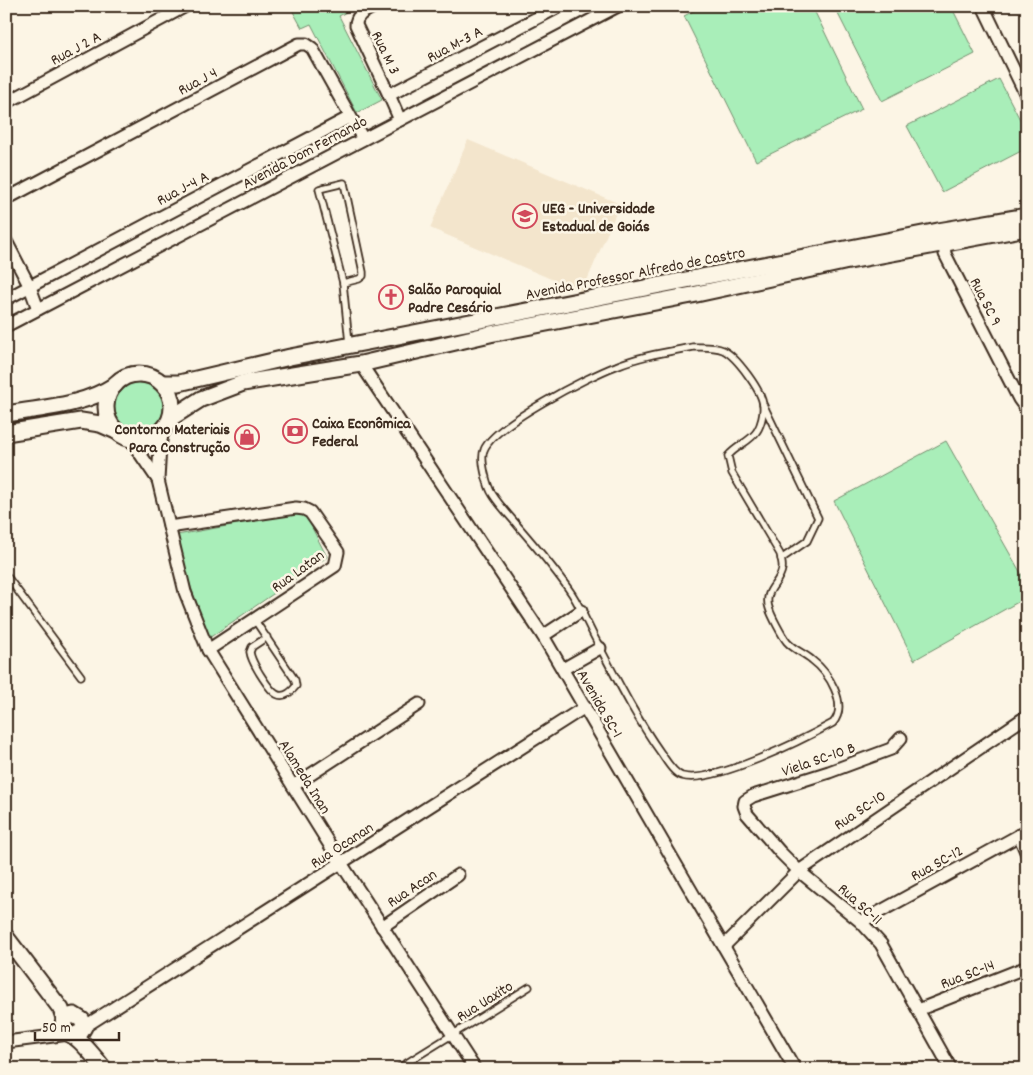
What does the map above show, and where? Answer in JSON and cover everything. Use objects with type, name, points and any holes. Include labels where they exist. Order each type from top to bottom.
[{"type":"main road","name":"Avenida Professor Alfredo de Castro","points":[[167,424],[201,399],[243,383],[361,364],[941,237],[1027,216]]},
{"type":"main road","name":"Avenida Professor Alfredo de Castro","points":[[162,383],[179,383],[290,357],[941,237],[1027,228]]},
{"type":"main road","points":[[6,414],[80,401],[100,395],[130,376],[138,374],[148,375],[162,383],[169,394],[172,406],[167,424],[148,439],[130,439],[100,424],[81,421],[6,432]]},
{"type":"main road","points":[[114,385],[108,396],[106,409],[109,421],[116,431]]},
{"type":"main road","points":[[6,936],[100,1064]]},
{"type":"street","name":"Rua J 2 A","points":[[6,103],[186,6]]},
{"type":"street","name":"Rua M 3","points":[[375,6],[359,15],[356,25],[400,120]]},
{"type":"street","name":"Rua M-3 A","points":[[390,95],[560,6]]},
{"type":"street","name":"Avenida Dom Fernando","points":[[6,326],[618,6]]},
{"type":"street","points":[[983,6],[1027,97]]},
{"type":"street","name":"Rua J 4","points":[[6,199],[299,44],[306,44],[312,48],[363,139]]},
{"type":"street","name":"Rua J-4 A","points":[[6,299],[350,117]]},
{"type":"street","name":"Rua SC 9","points":[[941,237],[945,254],[1023,398],[1027,410]]},
{"type":"street","points":[[6,241],[30,287],[38,309]]},
{"type":"street","name":"Avenida SC-1","points":[[361,364],[543,636],[724,946],[789,1067]]},
{"type":"street","name":"Alameda Inan","points":[[167,424],[160,446],[158,480],[185,592],[208,650],[341,863],[475,1069]]},
{"type":"street","name":"Alameda Inan","points":[[130,439],[158,480]]},
{"type":"street","name":"Rua Latan","points":[[169,527],[304,508],[310,512],[338,552],[335,566],[208,650]]},
{"type":"street","points":[[543,636],[581,612]]},
{"type":"street","points":[[562,669],[600,648]]},
{"type":"street","points":[[293,786],[419,704]]},
{"type":"street","name":"Rua Ocanan","points":[[6,1042],[41,1037],[114,1007],[585,707]]},
{"type":"street","name":"Rua SC-10","points":[[724,946],[799,871],[1027,716]]},
{"type":"street","name":"Viela SC-10 B","points":[[744,803],[753,796],[829,772],[891,748],[901,738]]},
{"type":"street","name":"Rua SC-11","points":[[744,803],[744,809],[747,814],[780,852],[799,871],[861,922],[880,944],[951,1069]]},
{"type":"street","points":[[1023,833],[1027,854]]},
{"type":"street","name":"Rua SC-12","points":[[861,922],[1023,833]]},
{"type":"street","name":"Rua Acan","points":[[382,926],[458,875]]},
{"type":"street","name":"Rua SC-14","points":[[918,1010],[1027,967]]},
{"type":"lane","points":[[343,283],[359,279],[363,272],[344,183],[319,189],[343,283],[349,346]]},
{"type":"lane","points":[[763,404],[762,420],[758,431],[748,440],[735,447],[728,456],[732,473],[780,554],[782,570],[768,594],[768,607],[786,641],[796,651],[812,660],[829,680],[836,691],[839,706],[837,718],[833,723],[797,742],[719,774],[681,776],[672,768],[643,726],[572,595],[547,561],[492,494],[484,467],[483,452],[488,441],[511,422],[585,380],[616,365],[693,346],[724,350],[746,372],[763,404],[818,518],[807,541],[781,559]]},
{"type":"lane","points":[[6,575],[81,676]]},
{"type":"lane","points":[[254,619],[267,637],[295,680],[296,686],[291,692],[280,695],[272,692],[251,659],[250,652],[252,647],[267,637]]},
{"type":"lane","name":"Rua Uaxito","points":[[397,1069],[529,987]]},
{"type":"shaded area","name":"UEG - Universidade Estadual de Goiás","points":[[468,140],[620,204],[582,292],[430,228]]},
{"type":"green space","points":[[290,6],[348,6],[350,10],[339,16],[382,100],[357,113],[311,24],[302,28]]},
{"type":"green space","points":[[703,6],[812,6],[862,109],[756,161],[684,16]]},
{"type":"green space","points":[[834,6],[951,6],[975,54],[882,101]]},
{"type":"green space","points":[[999,79],[1027,133],[1027,148],[942,192],[907,126]]},
{"type":"green space","points":[[134,382],[144,382],[157,389],[164,402],[164,412],[157,425],[144,432],[134,432],[125,428],[118,421],[114,412],[114,402],[118,393],[125,386]]},
{"type":"green space","points":[[946,441],[1027,584],[1027,597],[914,660],[834,501]]},
{"type":"green space","points":[[304,512],[327,557],[209,638],[186,573],[177,535]]},
{"type":"place","name":"UEG - Universidade Estadual de Goiás","points":[[525,216]]},
{"type":"place","name":"Salão Paroquial Padre Cesário","points":[[391,297]]},
{"type":"place","name":"Caixa Econômica Federal","points":[[295,431]]},
{"type":"place","name":"Contorno Materiais Para Construção","points":[[247,437]]}]
